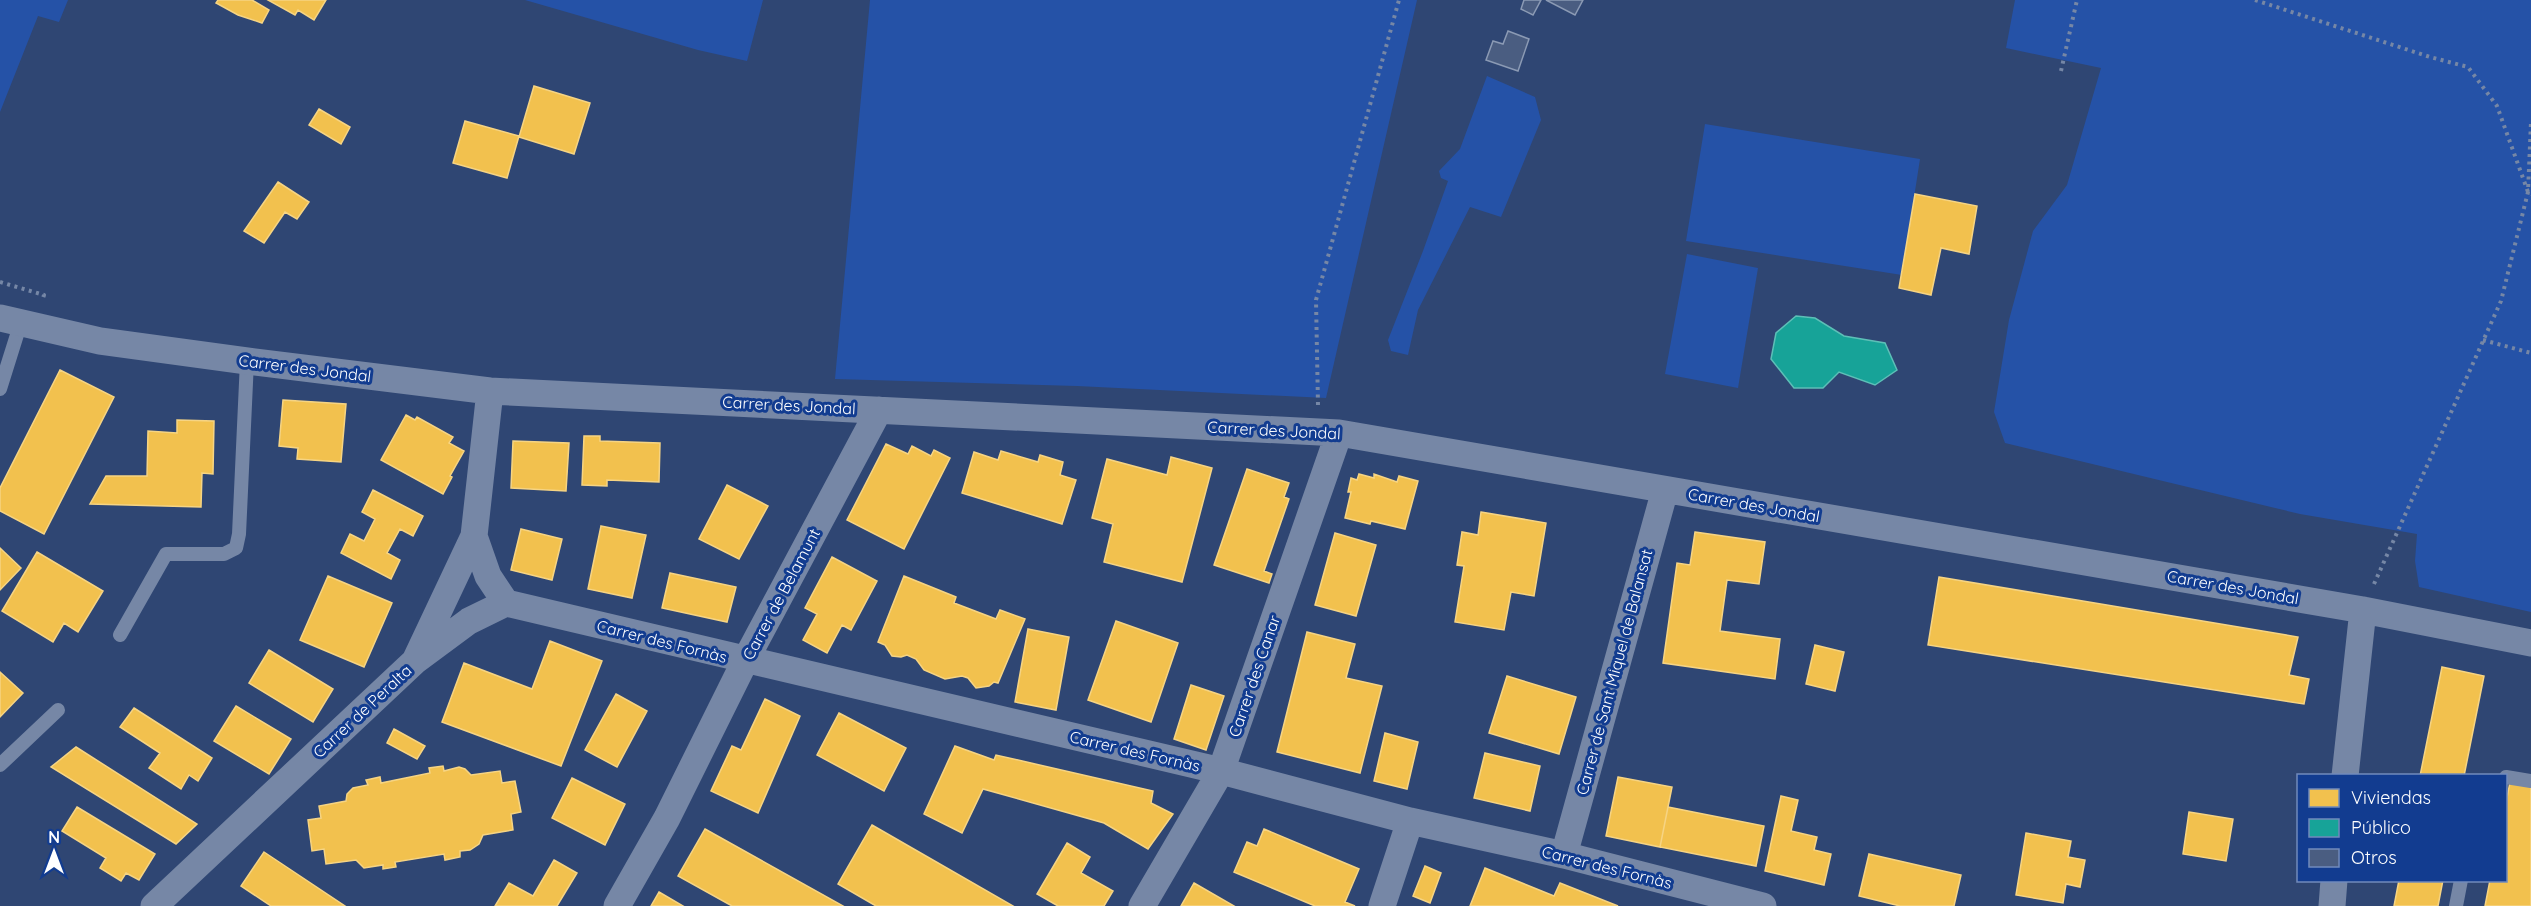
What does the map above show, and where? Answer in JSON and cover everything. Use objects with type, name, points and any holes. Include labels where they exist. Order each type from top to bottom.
[{"type":"street","name":"Carrer des Jondal","points":[[7,318],[100,341],[247,362],[490,391],[1329,433],[2363,610],[2531,643]]},
{"type":"street","name":"Carrer de Peralta","points":[[154,906],[415,661],[474,536],[490,391]]},
{"type":"street","name":"Carrer de Belamunt","points":[[617,906],[667,818],[746,661],[879,410]]},
{"type":"street","name":"Carrer des Canar","points":[[1142,906],[1221,771],[1329,433]]},
{"type":"street","name":"Carrer de Sant Miquel de Balansat","points":[[1564,855],[1665,490]]},
{"type":"street","points":[[415,661],[469,621],[506,603],[489,576],[474,536]]},
{"type":"street","name":"Carrer des Fornàs","points":[[506,603],[1221,771],[1410,821],[1564,855],[1763,906]]},
{"type":"street","points":[[2345,774],[2363,610]]},
{"type":"street","points":[[1382,906],[1410,821]]},
{"type":"street","points":[[2332,906],[2334,882]]},
{"type":"lane","points":[[0,389],[7,318]]},
{"type":"lane","points":[[120,635],[166,554],[224,554],[236,548],[239,534],[247,362]]},
{"type":"lane","points":[[0,765],[58,710]]},
{"type":"lane","points":[[2507,777],[2531,782]]},
{"type":"lane","points":[[2456,906],[2460,882]]},
{"type":"path","points":[[1329,433],[1317,300],[1399,0]]},
{"type":"path","points":[[2061,71],[2077,0]]},
{"type":"path","points":[[2255,0],[2430,57],[2469,67],[2497,106],[2529,194]]},
{"type":"path","points":[[2363,610],[2501,301],[2529,194],[2531,122]]},
{"type":"path","points":[[2483,340],[2531,353]]},
{"type":"shaded area","points":[[0,0],[68,0],[59,22],[38,16],[0,112]]},
{"type":"shaded area","points":[[525,0],[763,0],[747,61],[698,50]]},
{"type":"shaded area","points":[[870,0],[1417,0],[1326,398],[1077,386],[835,379]]},
{"type":"shaded area","points":[[2015,0],[2531,0],[2531,612],[2419,587],[2415,561],[2417,534],[2300,514],[2005,443],[1994,412],[2009,320],[2033,231],[2067,185],[2101,68],[2006,48]]},
{"type":"shaded area","points":[[1487,76],[1535,97],[1541,120],[1501,217],[1470,207],[1418,310],[1408,355],[1391,351],[1388,340],[1448,181],[1441,178],[1439,171],[1460,149]]},
{"type":"shaded area","points":[[1705,124],[1920,159],[1902,275],[1686,241]]},
{"type":"shaded area","points":[[1687,254],[1758,268],[1738,388],[1665,374]]},
{"type":"building: Viviendas","points":[[218,0],[252,0],[269,10],[262,23],[238,15],[216,3]]},
{"type":"building: Viviendas","points":[[268,0],[326,0],[314,20],[298,10],[295,15]]},
{"type":"building: Viviendas","points":[[534,86],[590,103],[574,154],[519,137]]},
{"type":"building: Viviendas","points":[[319,109],[350,127],[341,144],[309,125]]},
{"type":"building: Viviendas","points":[[465,121],[519,136],[507,178],[453,163]]},
{"type":"building: Viviendas","points":[[278,182],[309,202],[297,219],[285,212],[264,243],[244,231]]},
{"type":"building: Viviendas","points":[[1915,194],[1977,206],[1969,254],[1941,248],[1931,295],[1899,288]]},
{"type":"building: Viviendas","points":[[60,370],[114,397],[44,534],[0,511],[0,488]]},
{"type":"building: Viviendas","points":[[283,400],[346,404],[341,462],[297,459],[298,448],[279,446]]},
{"type":"building: Viviendas","points":[[406,415],[415,420],[417,417],[453,437],[449,443],[464,451],[443,494],[381,460]]},
{"type":"building: Viviendas","points":[[177,420],[214,421],[213,474],[202,473],[201,507],[90,504],[106,476],[147,476],[148,431],[177,433]]},
{"type":"building: Viviendas","points":[[584,436],[600,436],[600,441],[660,443],[659,482],[607,480],[607,486],[582,485]]},
{"type":"building: Viviendas","points":[[513,441],[569,443],[566,491],[511,488]]},
{"type":"building: Viviendas","points":[[886,444],[908,454],[912,446],[931,456],[934,450],[950,458],[904,549],[847,520]]},
{"type":"building: Viviendas","points":[[1001,451],[1038,462],[1040,455],[1063,462],[1060,475],[1076,480],[1062,524],[962,493],[974,452],[998,460]]},
{"type":"building: Viviendas","points":[[1171,457],[1212,468],[1182,582],[1104,562],[1113,524],[1092,518],[1107,459],[1167,475]]},
{"type":"building: Viviendas","points":[[1247,469],[1289,483],[1284,497],[1289,499],[1264,571],[1272,574],[1269,583],[1214,565]]},
{"type":"building: Viviendas","points":[[1359,474],[1374,478],[1374,474],[1397,482],[1399,476],[1418,481],[1405,529],[1345,518],[1351,492],[1348,492],[1351,478],[1357,480]]},
{"type":"building: Viviendas","points":[[727,485],[768,506],[739,559],[699,539]]},
{"type":"building: Viviendas","points":[[373,490],[423,516],[413,536],[400,529],[387,553],[400,560],[391,579],[341,553],[350,534],[364,541],[375,519],[362,512]]},
{"type":"building: Viviendas","points":[[1481,512],[1546,523],[1534,596],[1511,592],[1504,630],[1455,622],[1464,566],[1457,565],[1462,532],[1478,535]]},
{"type":"building: Viviendas","points":[[601,526],[646,535],[632,598],[588,589]]},
{"type":"building: Viviendas","points":[[521,529],[562,539],[552,580],[511,570]]},
{"type":"building: Viviendas","points":[[1695,532],[1765,542],[1759,584],[1727,580],[1720,631],[1780,639],[1775,679],[1663,663],[1677,563],[1690,565]]},
{"type":"building: Viviendas","points":[[1335,533],[1376,545],[1356,616],[1315,605]]},
{"type":"building: Viviendas","points":[[0,548],[21,568],[0,590]]},
{"type":"building: Viviendas","points":[[37,552],[103,591],[78,632],[64,623],[53,642],[2,611]]},
{"type":"building: Viviendas","points":[[832,557],[877,581],[851,630],[842,625],[827,653],[803,640],[817,614],[805,608]]},
{"type":"building: Viviendas","points":[[670,573],[736,587],[727,622],[662,608]]},
{"type":"building: Viviendas","points":[[328,576],[392,603],[364,667],[300,640]]},
{"type":"building: Viviendas","points":[[904,576],[956,597],[954,603],[996,619],[1000,610],[1025,619],[998,683],[994,682],[989,686],[976,688],[968,678],[962,676],[945,679],[924,670],[916,659],[907,655],[892,656],[885,645],[878,642]]},
{"type":"building: Viviendas","points":[[1939,577],[2298,637],[2289,675],[2309,679],[2304,704],[1928,645]]},
{"type":"building: Viviendas","points":[[1116,621],[1178,643],[1151,722],[1088,700]]},
{"type":"building: Viviendas","points":[[1028,629],[1069,637],[1056,710],[1015,702]]},
{"type":"building: Viviendas","points":[[1307,632],[1355,644],[1346,678],[1382,686],[1360,773],[1277,752]]},
{"type":"building: Viviendas","points":[[550,641],[602,661],[561,766],[442,722],[464,663],[532,689]]},
{"type":"building: Viviendas","points":[[1815,645],[1844,652],[1835,691],[1806,684]]},
{"type":"building: Viviendas","points":[[269,650],[333,689],[313,722],[249,683]]},
{"type":"building: Viviendas","points":[[2442,667],[2484,676],[2464,774],[2420,774]]},
{"type":"building: Viviendas","points":[[0,672],[23,693],[0,717]]},
{"type":"building: Viviendas","points":[[1507,676],[1576,697],[1559,754],[1489,733]]},
{"type":"building: Viviendas","points":[[1191,685],[1224,696],[1206,750],[1174,739]]},
{"type":"building: Viviendas","points":[[616,694],[647,711],[617,767],[585,750]]},
{"type":"building: Viviendas","points":[[765,699],[800,716],[758,813],[711,791],[732,746],[741,750]]},
{"type":"building: Viviendas","points":[[236,706],[291,739],[269,774],[214,741]]},
{"type":"building: Viviendas","points":[[134,708],[212,758],[198,781],[189,775],[181,789],[149,768],[160,753],[120,727]]},
{"type":"building: Viviendas","points":[[839,713],[906,748],[884,791],[817,755]]},
{"type":"building: Viviendas","points":[[394,729],[425,746],[417,759],[387,743]]},
{"type":"building: Viviendas","points":[[1385,733],[1418,742],[1407,789],[1374,781]]},
{"type":"building: Viviendas","points":[[955,746],[994,760],[996,755],[1153,791],[1151,803],[1173,814],[1148,849],[1104,823],[983,789],[962,833],[924,814]]},
{"type":"building: Viviendas","points":[[76,747],[197,824],[176,844],[51,767]]},
{"type":"building: Viviendas","points":[[1485,753],[1540,766],[1530,811],[1474,798]]},
{"type":"building: Viviendas","points":[[443,766],[444,771],[459,767],[471,775],[500,771],[502,783],[515,781],[521,812],[511,814],[513,830],[483,835],[479,844],[470,850],[460,851],[460,857],[445,860],[444,854],[395,862],[396,867],[383,869],[383,865],[364,868],[356,860],[326,864],[324,849],[312,851],[308,820],[321,818],[319,806],[346,801],[347,794],[353,788],[368,785],[366,780],[380,777],[381,783],[430,773],[429,768]]},
{"type":"building: Viviendas","points":[[1618,777],[1672,787],[1660,847],[1606,836]]},
{"type":"building: Viviendas","points":[[572,778],[625,804],[605,845],[552,818]]},
{"type":"building: Viviendas","points":[[2510,782],[2531,785],[2531,906],[2485,906],[2490,882],[2507,882],[2507,798]]},
{"type":"building: Viviendas","points":[[1781,796],[1798,800],[1791,831],[1817,837],[1814,850],[1831,854],[1824,885],[1765,871]]},
{"type":"building: Viviendas","points":[[77,807],[155,854],[139,880],[126,873],[121,881],[100,868],[106,858],[62,831]]},
{"type":"building: Viviendas","points":[[1668,807],[1764,826],[1756,866],[1660,847]]},
{"type":"building: Viviendas","points":[[2189,812],[2233,819],[2226,861],[2183,854]]},
{"type":"building: Viviendas","points":[[872,825],[1013,906],[876,906],[838,884]]},
{"type":"building: Viviendas","points":[[705,829],[843,906],[732,906],[678,876]]},
{"type":"building: Viviendas","points":[[1264,829],[1359,869],[1345,902],[1355,906],[1315,906],[1234,872],[1247,842],[1257,846]]},
{"type":"building: Viviendas","points":[[2026,833],[2071,841],[2068,857],[2085,860],[2080,887],[2066,884],[2063,903],[2016,895]]},
{"type":"building: Viviendas","points":[[1067,843],[1090,857],[1081,873],[1113,891],[1104,906],[1058,906],[1037,894]]},
{"type":"building: Viviendas","points":[[264,852],[345,906],[271,906],[241,886]]},
{"type":"building: Viviendas","points":[[1869,854],[1961,875],[1954,906],[1900,906],[1859,896]]},
{"type":"building: Viviendas","points":[[554,860],[577,873],[557,906],[495,906],[509,883],[533,896]]},
{"type":"building: Viviendas","points":[[1425,866],[1441,873],[1430,903],[1413,896]]},
{"type":"building: Viviendas","points":[[1485,868],[1554,896],[1560,883],[1618,906],[1470,906]]},
{"type":"building: Viviendas","points":[[2399,882],[2443,882],[2438,906],[2394,906]]},
{"type":"building: Viviendas","points":[[1194,883],[1234,906],[1181,906]]},
{"type":"building: Viviendas","points":[[659,892],[683,906],[651,906]]},
{"type":"building: Público","points":[[1796,316],[1815,318],[1844,336],[1885,343],[1897,370],[1875,385],[1839,372],[1823,388],[1794,388],[1771,359],[1776,333]]},
{"type":"building: Otros","points":[[1524,0],[1541,0],[1533,15],[1521,9]]},
{"type":"building: Otros","points":[[1546,0],[1583,0],[1575,15]]},
{"type":"building: Otros","points":[[1508,31],[1529,39],[1518,71],[1486,60],[1493,41],[1503,44]]}]
